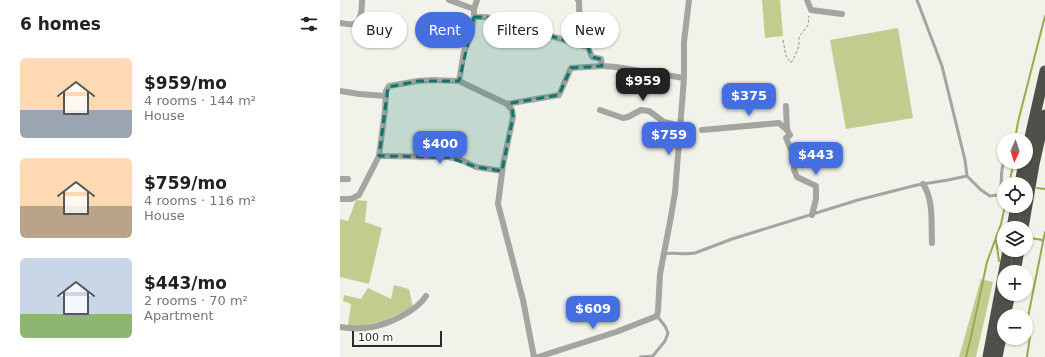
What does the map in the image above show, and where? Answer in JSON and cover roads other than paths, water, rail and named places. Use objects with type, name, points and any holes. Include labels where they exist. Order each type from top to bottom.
[{"type":"highway","points":[[1033,136],[1045,71]]},
{"type":"highway","points":[[1033,147],[1045,115]]},
{"type":"highway","points":[[1024,221],[1028,169]]},
{"type":"highway","points":[[988,357],[1007,257]]},
{"type":"highway","points":[[998,357],[1000,345]]},
{"type":"street","points":[[340,22],[353,24],[357,22],[364,0]]},
{"type":"street","points":[[449,0],[474,9],[477,0]]},
{"type":"street","points":[[578,0],[579,12]]},
{"type":"street","points":[[538,357],[622,330],[657,316],[660,274],[675,193],[684,78],[684,42],[689,0]]},
{"type":"street","points":[[807,0],[811,10],[842,14]]},
{"type":"street","points":[[475,17],[486,17],[561,39]]},
{"type":"street","points":[[459,81],[466,48]]},
{"type":"street","points":[[588,48],[592,57],[601,59],[602,66]]},
{"type":"street","points":[[507,104],[559,95],[571,68],[602,66],[684,78]]},
{"type":"street","points":[[340,199],[352,199],[359,195],[379,156],[388,87],[432,80],[459,81],[507,104],[512,110],[513,117],[502,171],[498,204],[523,300],[534,357]]},
{"type":"street","points":[[340,91],[386,96]]},
{"type":"street","points":[[786,106],[787,130]]},
{"type":"street","points":[[600,110],[623,118],[641,110],[649,111],[664,122],[680,126]]},
{"type":"street","points":[[702,130],[787,121]]},
{"type":"street","points":[[779,123],[790,135],[786,138],[794,156],[794,170],[797,177],[816,186],[816,199],[812,214]]},
{"type":"street","points":[[379,156],[448,157],[459,159],[476,167],[502,171]]},
{"type":"street","points":[[340,179],[348,178]]},
{"type":"street","points":[[923,184],[926,189],[931,209],[932,243]]},
{"type":"street","points":[[340,327],[354,329],[380,325],[416,307],[426,296]]},
{"type":"lane","points":[[917,0],[942,66],[965,160],[967,176],[980,190],[990,196],[998,195],[1001,191],[1001,169]]},
{"type":"lane","points":[[663,254],[673,252],[689,254],[695,253],[732,239],[858,200],[923,184],[952,180],[967,176]]},
{"type":"lane","points":[[640,357],[654,356],[665,341],[668,333],[665,326],[657,316]]},
{"type":"waterway","points":[[1016,133],[1045,16]]},
{"type":"waterway","points":[[1011,177],[1012,169]]},
{"type":"waterway","points":[[1037,188],[1045,189]]},
{"type":"waterway","points":[[966,357],[987,262],[1003,213]]},
{"type":"waterway","points":[[1027,357],[1030,336],[1028,317],[1045,232]]},
{"type":"waterway","points":[[1033,238],[1043,240]]},
{"type":"waterway","points":[[996,241],[999,261]]}]
